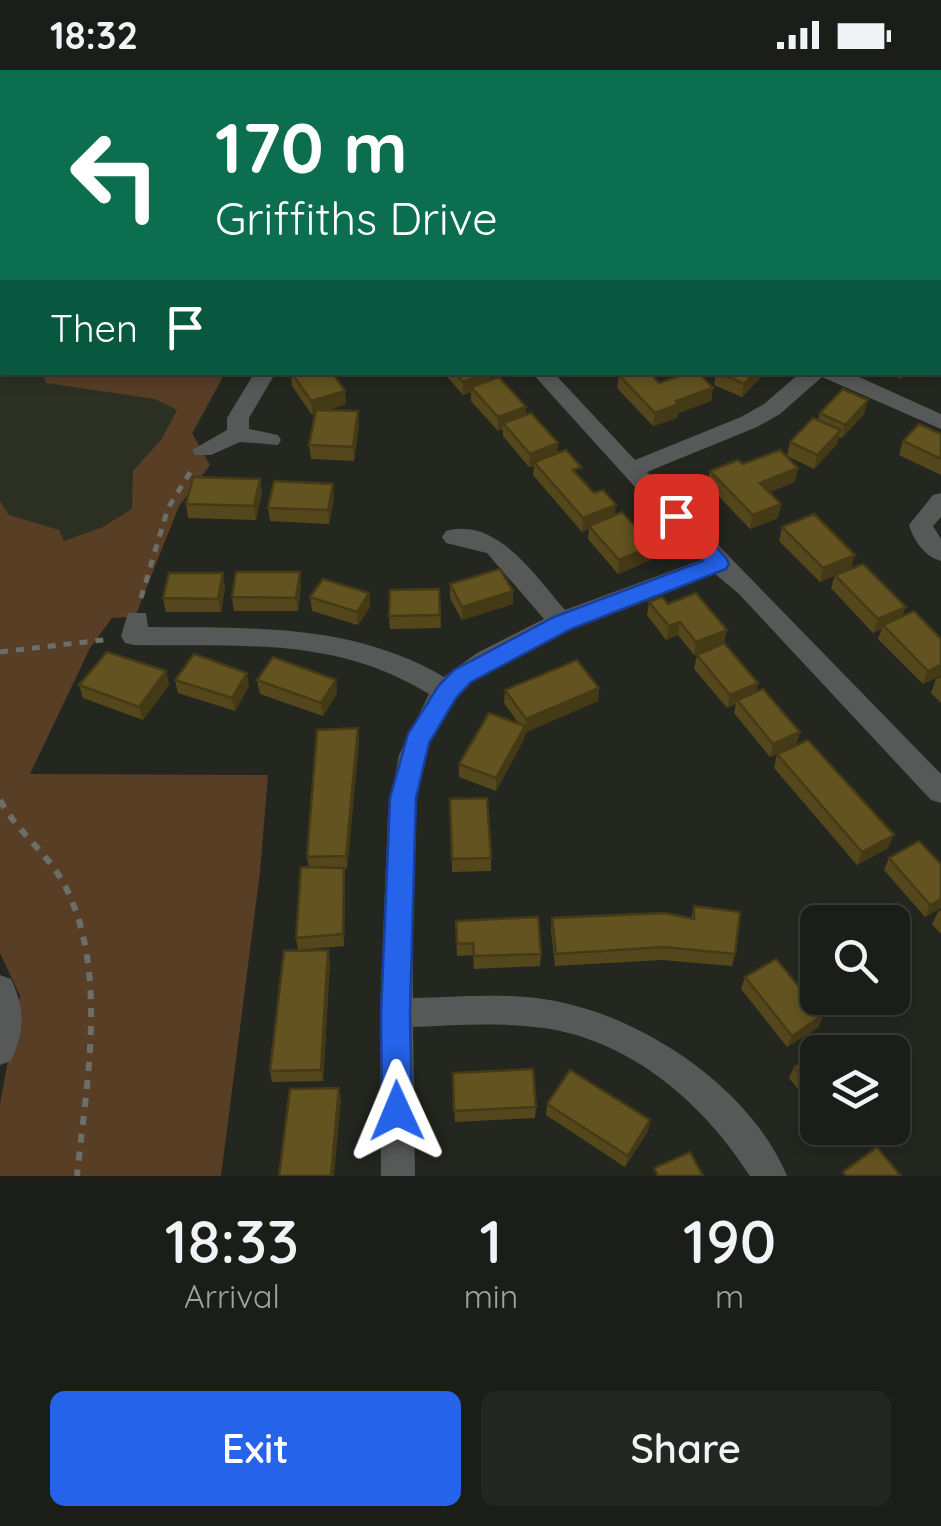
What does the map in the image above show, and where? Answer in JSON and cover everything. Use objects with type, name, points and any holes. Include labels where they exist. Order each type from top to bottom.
[{"type":"street","points":[[238,434],[238,418],[264,375]]},
{"type":"street","points":[[545,375],[718,564],[748,588],[941,792]]},
{"type":"street","points":[[634,468],[749,422],[772,409],[811,375]]},
{"type":"street","points":[[837,375],[941,422]]},
{"type":"street","points":[[203,450],[238,434],[270,440]]},
{"type":"street","points":[[941,501],[922,525],[924,536],[941,552]]},
{"type":"street","points":[[454,536],[495,546],[562,623]]},
{"type":"street","points":[[398,1176],[396,1013],[403,798],[417,741],[447,692],[462,676],[562,623],[718,564]]},
{"type":"street","points":[[136,628],[318,643],[382,657],[447,692]]},
{"type":"street","points":[[0,989],[8,1010],[0,1050]]},
{"type":"street","points":[[396,1013],[525,1012],[564,1017],[610,1032],[657,1057],[708,1094],[770,1176]]},
{"type":"path","points":[[0,652],[136,628],[146,573],[168,508],[203,450]]},
{"type":"path","points":[[0,800],[8,819],[52,864],[80,924],[88,966],[76,1176]]},
{"type":"path","points":[[0,828],[8,819]]},
{"type":"shaded area","points":[[0,375],[224,375],[92,631],[0,585]]},
{"type":"shaded area","points":[[43,375],[224,375],[192,433],[210,465],[179,506],[135,617],[112,618],[90,648],[30,774],[268,775],[260,872],[221,1176],[0,1176],[0,1104],[20,996],[0,953],[0,501],[9,515],[59,530],[64,541],[101,528],[132,509],[133,471],[161,440],[177,410],[155,399],[46,383]]},
{"type":"building","points":[[293,375],[334,375],[345,391],[311,401]]},
{"type":"building","points":[[457,375],[481,375],[463,382]]},
{"type":"building","points":[[619,375],[652,375],[659,383],[682,375],[701,375],[713,388],[676,401],[679,404],[655,413]]},
{"type":"building","points":[[724,375],[752,375],[744,384]]},
{"type":"building","points":[[499,377],[526,407],[498,417],[471,387]]},
{"type":"building","points":[[843,389],[868,400],[845,425],[820,413]]},
{"type":"building","points":[[316,410],[358,411],[353,447],[309,445]]},
{"type":"building","points":[[531,413],[558,443],[530,454],[503,423]]},
{"type":"building","points":[[813,418],[841,430],[817,455],[790,442]]},
{"type":"building","points":[[919,424],[941,434],[941,459],[903,441]]},
{"type":"building","points":[[566,450],[581,467],[573,470],[594,493],[603,490],[616,505],[583,518],[534,462]]},
{"type":"building","points":[[780,450],[798,468],[760,483],[781,504],[753,515],[710,471],[738,460],[743,464]]},
{"type":"building","points":[[193,477],[260,479],[254,506],[186,504]]},
{"type":"building","points":[[274,481],[333,484],[328,510],[268,508]]},
{"type":"building","points":[[622,512],[653,546],[619,560],[589,526]]},
{"type":"building","points":[[814,514],[855,555],[823,568],[782,527]]},
{"type":"building","points":[[863,564],[906,607],[878,619],[835,575]]},
{"type":"building","points":[[500,569],[513,591],[462,607],[450,584]]},
{"type":"building","points":[[236,572],[300,572],[296,598],[232,597]]},
{"type":"building","points":[[169,573],[223,573],[218,599],[163,598]]},
{"type":"building","points":[[323,579],[369,593],[357,612],[310,597]]},
{"type":"building","points":[[439,589],[440,615],[389,616],[390,590]]},
{"type":"building","points":[[696,593],[727,630],[696,642],[680,622],[669,626],[649,602],[662,597],[668,604]]},
{"type":"building","points":[[914,611],[941,639],[941,665],[928,671],[883,625]]},
{"type":"building","points":[[724,643],[758,683],[730,695],[697,655]]},
{"type":"building","points":[[107,652],[166,671],[139,707],[79,685]]},
{"type":"building","points":[[194,654],[247,673],[232,698],[175,680]]},
{"type":"building","points":[[273,657],[336,680],[321,703],[257,680]]},
{"type":"building","points":[[577,660],[599,688],[526,719],[505,690]]},
{"type":"building","points":[[763,689],[800,732],[773,744],[737,700]]},
{"type":"building","points":[[489,713],[525,726],[496,778],[459,764]]},
{"type":"building","points":[[358,728],[346,856],[307,857],[317,730]]},
{"type":"building","points":[[808,740],[894,835],[862,852],[777,754]]},
{"type":"building","points":[[487,798],[491,858],[452,859],[450,799]]},
{"type":"building","points":[[919,841],[941,864],[941,899],[930,905],[889,858]]},
{"type":"building","points":[[301,867],[344,868],[343,934],[296,938]]},
{"type":"building","points":[[694,906],[740,912],[735,954],[664,947],[556,954],[552,918],[665,913],[694,919]]},
{"type":"building","points":[[538,917],[541,954],[474,956],[473,943],[457,944],[456,921]]},
{"type":"building","points":[[328,950],[321,1070],[270,1071],[284,951]]},
{"type":"building","points":[[776,959],[800,988],[800,1015],[823,1015],[792,1036],[745,977]]},
{"type":"building","points":[[533,1069],[536,1107],[454,1111],[453,1073]]},
{"type":"building","points":[[570,1070],[650,1120],[628,1156],[547,1104]]},
{"type":"building","points":[[339,1088],[331,1176],[279,1176],[290,1089]]},
{"type":"building","points":[[877,1147],[901,1176],[846,1176],[843,1172]]},
{"type":"building","points":[[690,1152],[703,1176],[658,1176],[654,1168]]},
{"type":"route","points":[[397,1111],[403,798],[417,741],[429,718],[462,676],[562,623],[718,564],[676,516]]}]
